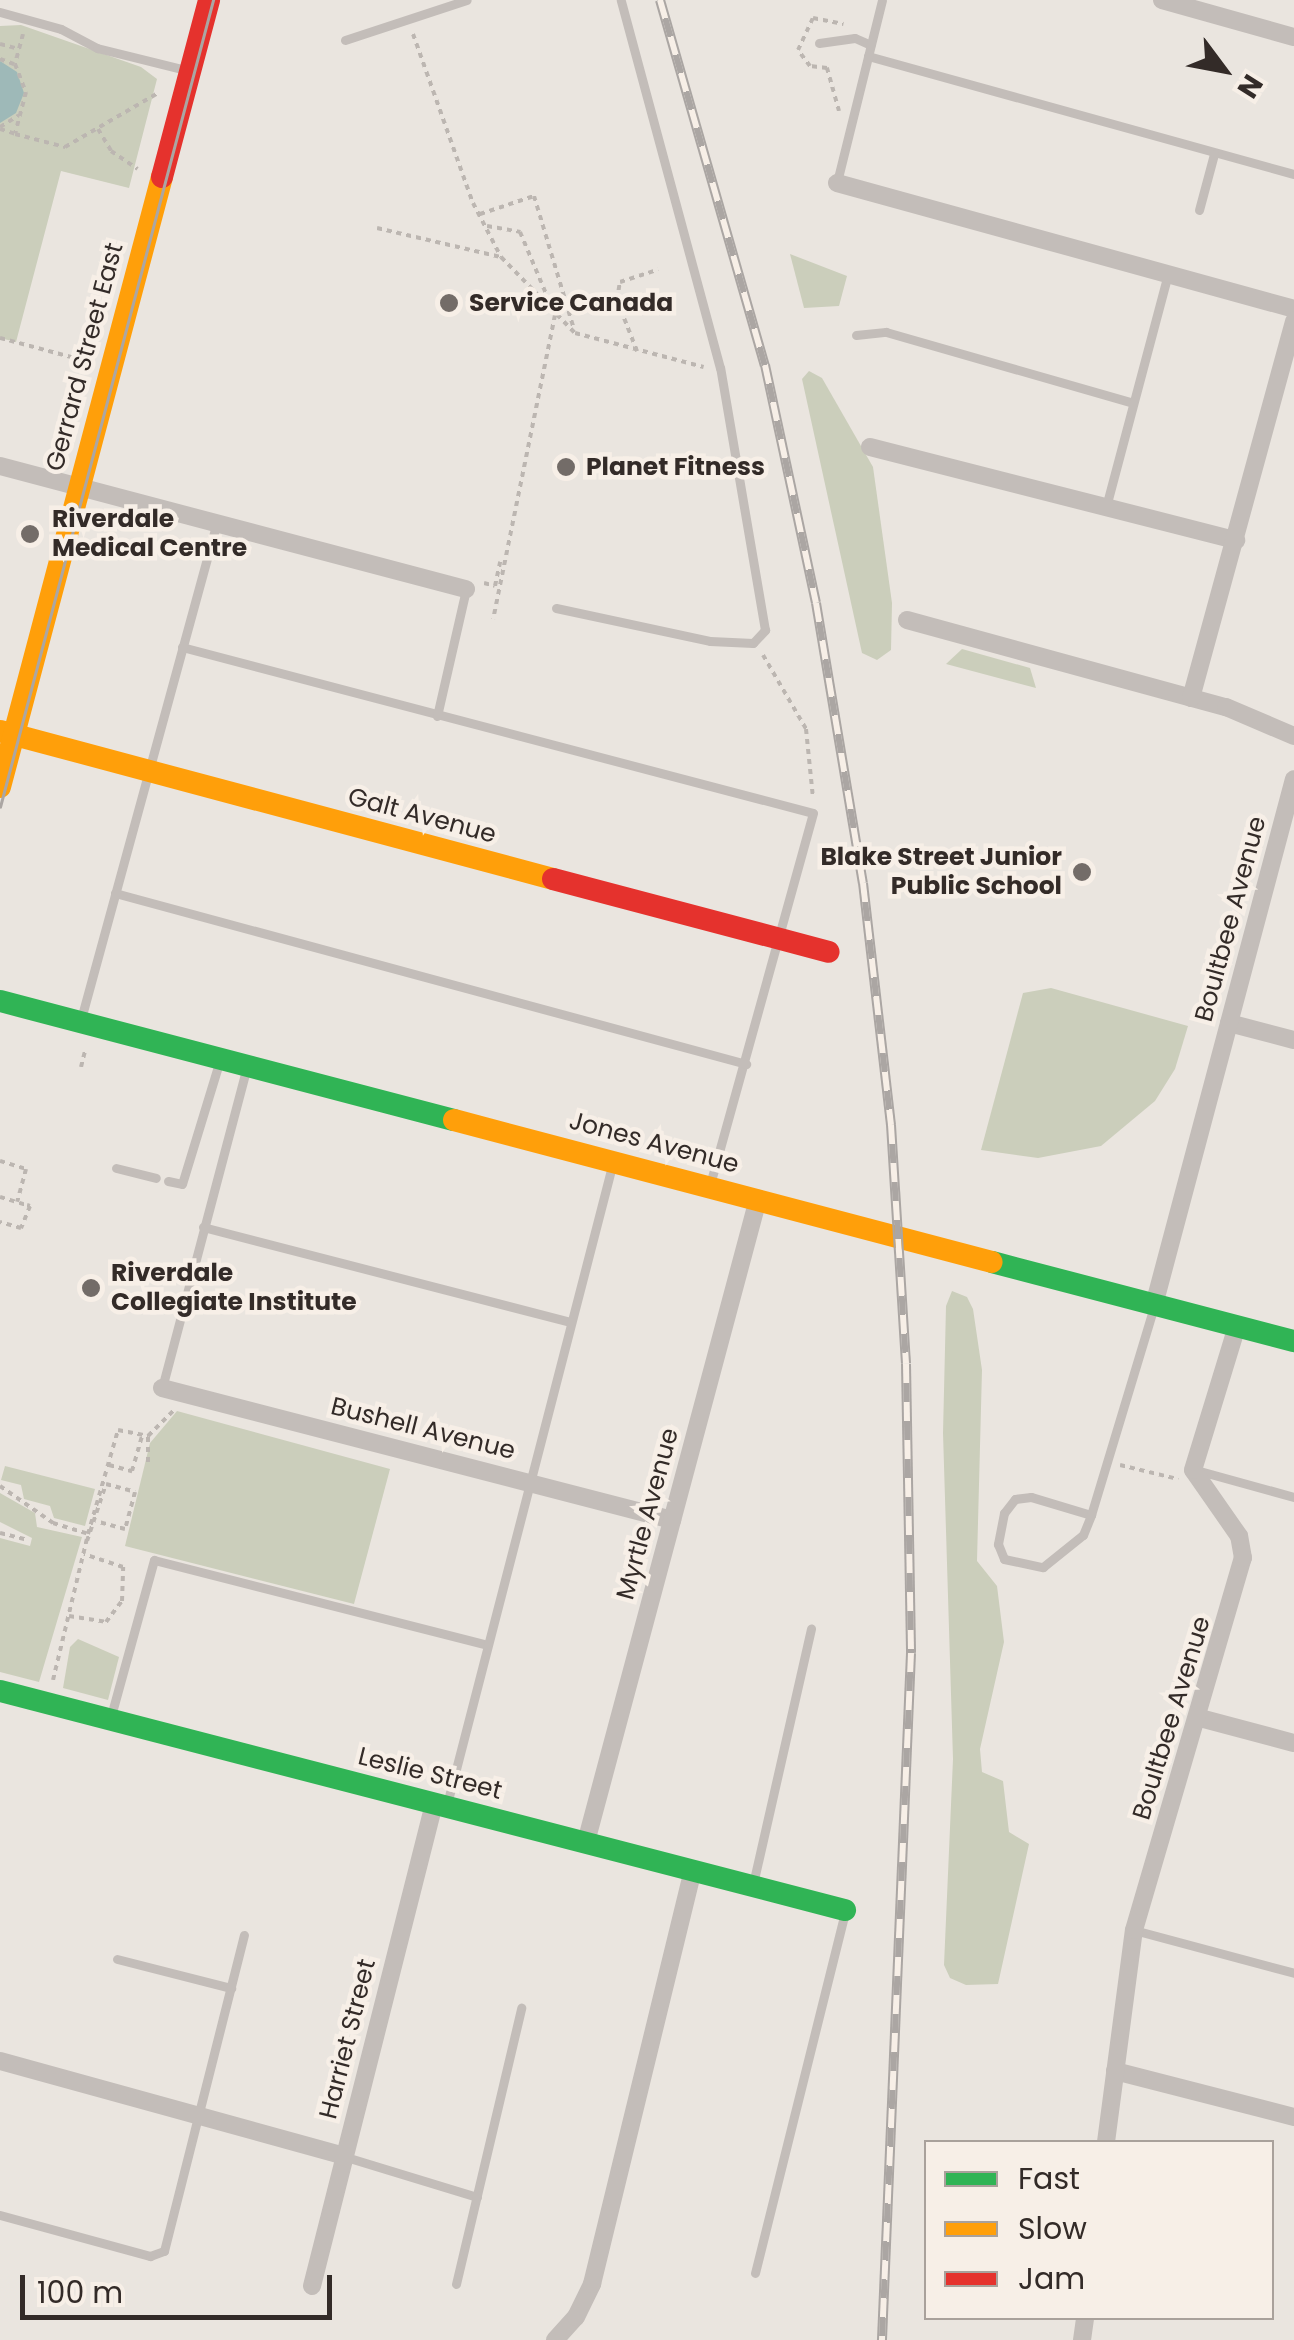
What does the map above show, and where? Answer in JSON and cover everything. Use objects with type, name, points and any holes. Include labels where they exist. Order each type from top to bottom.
[{"type":"street","name":"Gerrard Street East","points":[[0,787],[7,733],[79,486],[208,0]]},
{"type":"street","points":[[1162,0],[1294,36]]},
{"type":"street","points":[[837,183],[1294,310]]},
{"type":"street","points":[[1191,698],[1294,322]]},
{"type":"street","points":[[870,447],[1107,503],[1236,540]]},
{"type":"street","points":[[0,466],[466,589]]},
{"type":"street","points":[[906,620],[1191,698],[1294,736]]},
{"type":"street","name":"Galt Avenue","points":[[7,733],[829,952]]},
{"type":"street","name":"Boultbee Avenue","points":[[1154,1305],[1294,779]]},
{"type":"street","name":"Jones Avenue","points":[[0,1001],[1294,1341]]},
{"type":"street","points":[[1229,1023],[1294,1040]]},
{"type":"street","name":"Myrtle Avenue","points":[[586,1842],[758,1199]]},
{"type":"street","points":[[1194,1475],[1237,1326]]},
{"type":"street","name":"Bushell Avenue","points":[[162,1388],[672,1520]]},
{"type":"street","name":"Boultbee Avenue","points":[[1106,2140],[1134,1930],[1200,1718],[1244,1558],[1239,1536],[1194,1475]]},
{"type":"street","name":"Leslie Street","points":[[0,1691],[846,1910]]},
{"type":"street","points":[[1200,1718],[1294,1743]]},
{"type":"street","name":"Harriet Street","points":[[312,2286],[440,1805]]},
{"type":"street","points":[[555,2340],[576,2318],[592,2284],[693,1871]]},
{"type":"street","points":[[0,2061],[344,2156]]},
{"type":"street","points":[[1115,2071],[1294,2117]]},
{"type":"lane","points":[[345,40],[467,0]]},
{"type":"lane","points":[[556,608],[710,641],[753,642],[765,630],[720,368],[620,0]]},
{"type":"lane","points":[[837,183],[882,0]]},
{"type":"lane","points":[[0,12],[28,19],[97,48],[189,71]]},
{"type":"lane","points":[[820,42],[855,38],[871,45]]},
{"type":"lane","points":[[868,56],[1294,174]]},
{"type":"lane","points":[[1200,210],[1214,154]]},
{"type":"lane","points":[[1107,503],[1167,277]]},
{"type":"lane","points":[[856,334],[886,332],[1133,403]]},
{"type":"lane","points":[[80,1022],[217,522]]},
{"type":"lane","points":[[437,716],[466,589]]},
{"type":"lane","points":[[182,647],[813,812],[709,1186]]},
{"type":"lane","points":[[115,893],[746,1064]]},
{"type":"lane","points":[[168,1181],[182,1184],[220,1058]]},
{"type":"lane","points":[[162,1388],[248,1065]]},
{"type":"lane","points":[[440,1805],[487,1644],[613,1161]]},
{"type":"lane","points":[[116,1168],[156,1178]]},
{"type":"lane","points":[[204,1228],[572,1322]]},
{"type":"lane","points":[[1091,1516],[1031,1497],[1015,1499],[1004,1513],[998,1544],[1004,1558],[1043,1567],[1071,1550],[1091,1516],[1154,1305]]},
{"type":"lane","points":[[1194,1475],[1294,1497]]},
{"type":"lane","points":[[110,1719],[154,1560],[487,1644]]},
{"type":"lane","points":[[752,1886],[810,1628]]},
{"type":"lane","points":[[755,2274],[846,1910]]},
{"type":"lane","points":[[1134,1930],[1294,1973]]},
{"type":"lane","points":[[0,2215],[158,2255],[168,2243],[244,1935]]},
{"type":"lane","points":[[118,1959],[232,1988]]},
{"type":"lane","points":[[456,2284],[521,2008]]},
{"type":"lane","points":[[344,2156],[477,2198]]},
{"type":"path","points":[[15,134],[26,86],[15,64],[28,19]]},
{"type":"path","points":[[408,20],[480,214],[500,256],[575,333],[638,352],[720,368]]},
{"type":"path","points":[[0,44],[19,49]]},
{"type":"path","points":[[0,59],[15,64]]},
{"type":"path","points":[[24,106],[0,128],[63,148],[158,93]]},
{"type":"path","points":[[98,128],[111,151],[138,169]]},
{"type":"path","points":[[480,214],[534,196],[575,333]]},
{"type":"path","points":[[486,226],[520,232],[555,314],[493,619]]},
{"type":"path","points":[[377,228],[500,256]]},
{"type":"path","points":[[638,352],[617,300],[620,282],[658,270]]},
{"type":"path","points":[[569,311],[617,300]]},
{"type":"path","points":[[0,338],[86,361]]},
{"type":"path","points":[[603,350],[605,342]]},
{"type":"path","points":[[490,585],[495,586],[500,562]]},
{"type":"path","points":[[753,642],[806,729],[813,812]]},
{"type":"path","points":[[81,1068],[86,1051]]},
{"type":"path","points":[[0,1161],[26,1169],[17,1202]]},
{"type":"path","points":[[0,1197],[29,1205],[21,1228],[0,1222]]},
{"type":"path","points":[[108,1465],[132,1471],[145,1436],[176,1406]]},
{"type":"path","points":[[50,1689],[118,1430],[145,1436]]},
{"type":"path","points":[[145,1436],[148,1462]]},
{"type":"path","points":[[1106,1461],[1194,1475]]},
{"type":"path","points":[[87,1542],[106,1484],[135,1492],[125,1529],[96,1521]]},
{"type":"path","points":[[0,1486],[53,1523],[88,1534]]},
{"type":"path","points":[[0,1533],[28,1540]]},
{"type":"path","points":[[69,1616],[106,1622],[122,1602],[123,1568],[117,1560],[84,1554]]},
{"type":"green space","points":[[21,25],[141,67],[157,79],[129,188],[61,171],[16,342],[0,338],[0,26]]},
{"type":"green space","points":[[790,254],[847,276],[839,306],[804,308]]},
{"type":"green space","points":[[809,371],[822,378],[873,467],[892,603],[891,650],[877,660],[862,653],[802,379]]},
{"type":"green space","points":[[962,649],[1030,668],[1036,688],[946,664]]},
{"type":"green space","points":[[1051,988],[1188,1026],[1175,1069],[1155,1101],[1101,1146],[1038,1158],[981,1150],[1023,993]]},
{"type":"green space","points":[[952,1291],[967,1297],[973,1309],[982,1370],[977,1561],[997,1586],[1004,1642],[980,1749],[982,1772],[1003,1781],[1009,1832],[1029,1844],[998,1984],[966,1985],[950,1978],[944,1965],[953,1759],[943,1433],[946,1306]]},
{"type":"green space","points":[[177,1411],[390,1469],[354,1604],[125,1546],[150,1443]]},
{"type":"green space","points":[[5,1466],[95,1489],[85,1526],[54,1518],[50,1506],[24,1499],[21,1485],[1,1480]]},
{"type":"green space","points":[[0,1493],[35,1513],[37,1527],[82,1537],[39,1682],[0,1672],[0,1538],[30,1546],[32,1538],[0,1522]]},
{"type":"green space","points":[[78,1639],[119,1657],[108,1700],[63,1688],[70,1647]]},
{"type":"water","points":[[0,61],[17,72],[24,93],[16,113],[0,123]]},
{"type":"tram line","points":[[0,807],[213,0]]},
{"type":"railway","points":[[660,0],[765,365],[816,603],[863,883],[891,1125],[906,1364],[911,1653],[882,2340]]},
{"type":"traffic: fast","points":[[0,1001],[454,1120]]},
{"type":"traffic: fast","points":[[992,1262],[1294,1341]]},
{"type":"traffic: fast","points":[[0,1691],[845,1910]]},
{"type":"traffic: slow","points":[[0,787],[162,177]]},
{"type":"traffic: slow","points":[[0,731],[553,879]]},
{"type":"traffic: slow","points":[[454,1120],[992,1262]]},
{"type":"traffic: jam","points":[[162,177],[209,0]]},
{"type":"traffic: jam","points":[[553,879],[829,952]]},
{"type":"place","name":"Service Canada","points":[[449,303]]},
{"type":"place","name":"Planet Fitness","points":[[566,467]]},
{"type":"place","name":"Riverdale Medical Centre","points":[[30,534]]},
{"type":"place","name":"Blake Street Junior Public School","points":[[1082,872]]},
{"type":"place","name":"Riverdale Collegiate Institute","points":[[91,1288]]}]
